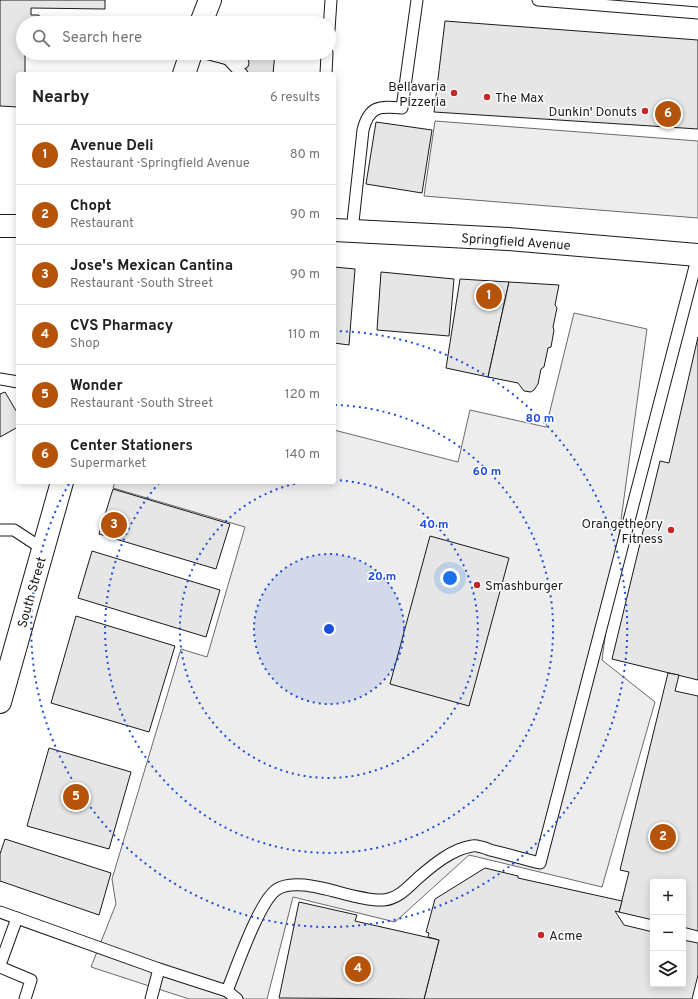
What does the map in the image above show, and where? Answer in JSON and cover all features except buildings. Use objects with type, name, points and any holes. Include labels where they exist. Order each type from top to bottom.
[{"type":"main road","points":[[204,16],[210,0]]},
{"type":"main road","points":[[185,72],[189,60]]},
{"type":"main road","points":[[0,226],[16,226]]},
{"type":"main road","name":"Springfield Avenue","points":[[343,230],[508,239],[698,255]]},
{"type":"main road","name":"South Street","points":[[0,702],[61,484]]},
{"type":"lane","points":[[330,16],[331,0]]},
{"type":"lane","points":[[343,230],[366,120],[369,114],[376,109],[384,107],[402,108],[417,0]]},
{"type":"lane","points":[[538,0],[698,13]]},
{"type":"lane","points":[[232,60],[243,63]]},
{"type":"lane","points":[[232,60],[243,63]]},
{"type":"lane","points":[[326,72],[327,60]]},
{"type":"lane","points":[[226,991],[259,915],[266,901],[276,890],[287,886],[303,885],[370,900],[394,898],[406,890],[436,864],[449,856],[474,845],[540,863],[698,255]]},
{"type":"lane","points":[[0,379],[16,382]]},
{"type":"lane","points":[[0,530],[14,530],[43,550]]},
{"type":"lane","points":[[0,912],[159,969],[226,991],[237,999]]},
{"type":"lane","points":[[17,918],[0,966],[31,980],[25,999]]},
{"type":"lane","points":[[151,999],[159,969]]},
{"type":"shaded area","points":[[435,121],[698,141],[698,218],[424,196]]},
{"type":"shaded area","points":[[574,313],[647,329],[602,660],[655,702],[602,887],[469,855],[395,922],[293,897],[267,999],[189,999],[91,967],[116,904],[112,879],[181,649],[207,657],[245,527],[113,488],[114,484],[336,484],[336,431],[458,462],[470,410],[546,427]]},
{"type":"place","name":"Bellavaria Pizzeria","points":[[454,93]]},
{"type":"place","name":"The Max","points":[[487,97]]},
{"type":"place","name":"Dunkin' Donuts","points":[[645,111]]},
{"type":"place","name":"Center Stationers","points":[[668,114]]},
{"type":"place","name":"Avenue Deli","points":[[489,296]]},
{"type":"place","name":"Jose's Mexican Cantina","points":[[114,525]]},
{"type":"place","name":"Orangetheory Fitness","points":[[671,530]]},
{"type":"place","name":"Smashburger","points":[[477,585]]},
{"type":"place","name":"Wonder","points":[[76,797]]},
{"type":"place","name":"Chopt","points":[[663,837]]},
{"type":"place","name":"Acme","points":[[541,935]]},
{"type":"place","name":"CVS Pharmacy","points":[[358,969]]}]
